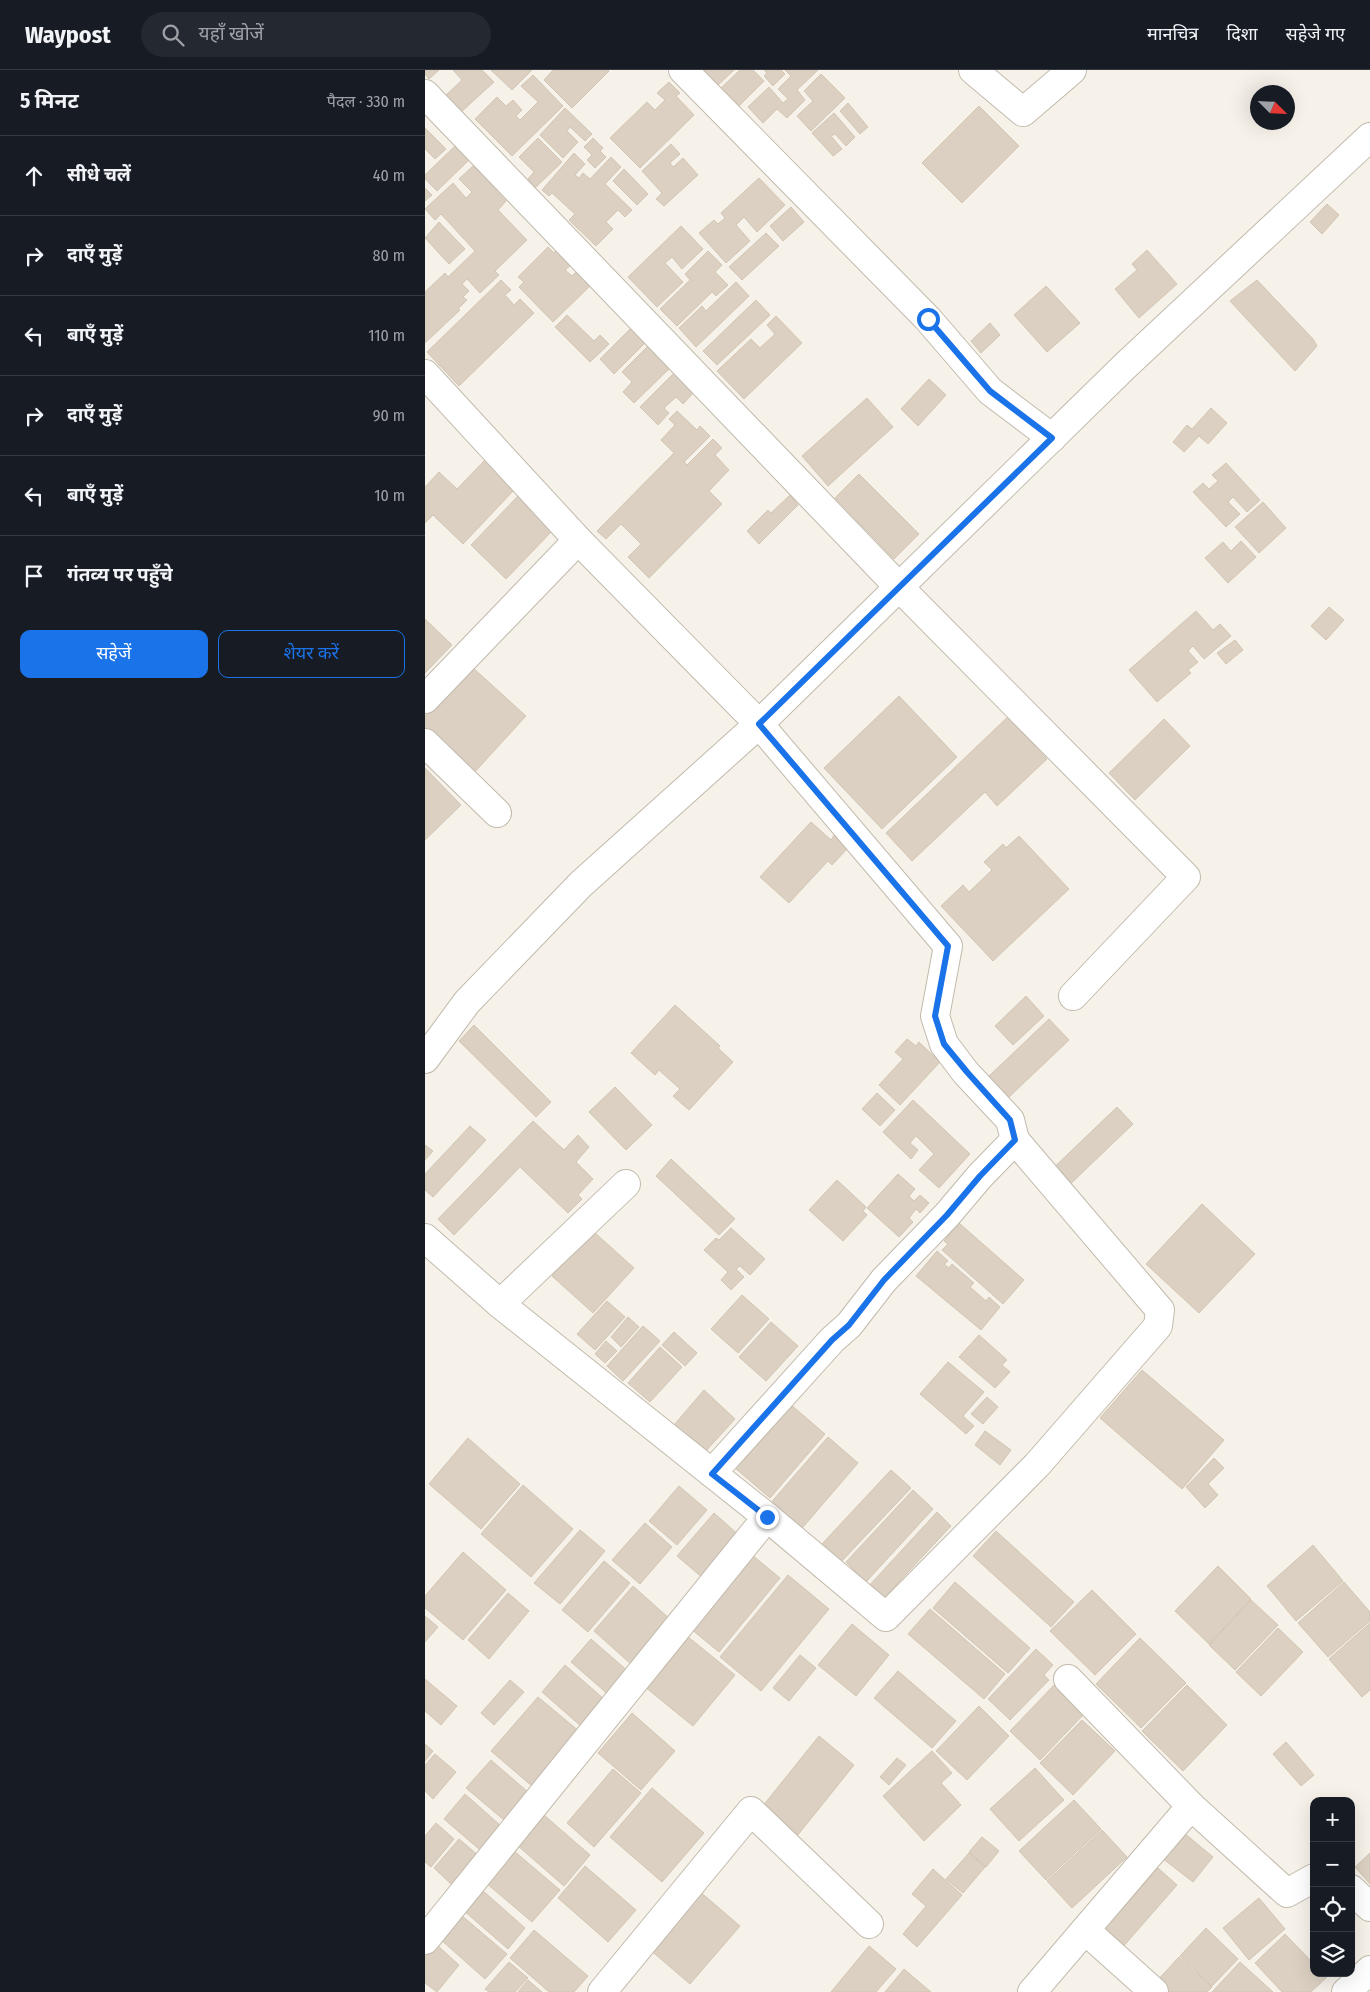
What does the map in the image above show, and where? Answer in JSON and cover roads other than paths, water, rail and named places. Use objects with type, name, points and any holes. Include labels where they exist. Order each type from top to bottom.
[{"type":"street","points":[[683,70],[928,319],[990,391],[1052,438]]},
{"type":"street","points":[[973,70],[1023,112],[1072,70]]},
{"type":"street","points":[[425,94],[899,587],[1186,877],[1073,996]]},
{"type":"street","points":[[425,1060],[467,1002],[581,884],[759,724],[1125,366],[1370,137]]},
{"type":"street","points":[[425,374],[578,540],[759,724],[948,946],[935,1016],[944,1044],[1010,1120],[1015,1140],[1160,1310],[1158,1326],[1037,1465],[886,1617],[767,1517],[501,1304],[425,1238]]},
{"type":"street","points":[[425,699],[578,540]]},
{"type":"street","points":[[425,743],[497,813]]},
{"type":"street","points":[[712,1474],[832,1340],[849,1325],[884,1280],[947,1215],[980,1176],[1015,1140]]},
{"type":"street","points":[[501,1304],[626,1184]]},
{"type":"street","points":[[425,1940],[767,1517]]},
{"type":"street","points":[[1068,1679],[1191,1806],[1287,1893],[1310,1880]]},
{"type":"street","points":[[1032,1992],[1191,1806]]},
{"type":"street","points":[[602,1992],[751,1811],[869,1924]]},
{"type":"street","points":[[1355,1893],[1370,1907]]},
{"type":"street","points":[[1085,1930],[1154,1992]]},
{"type":"street","points":[[1346,1992],[1370,1970]]}]
